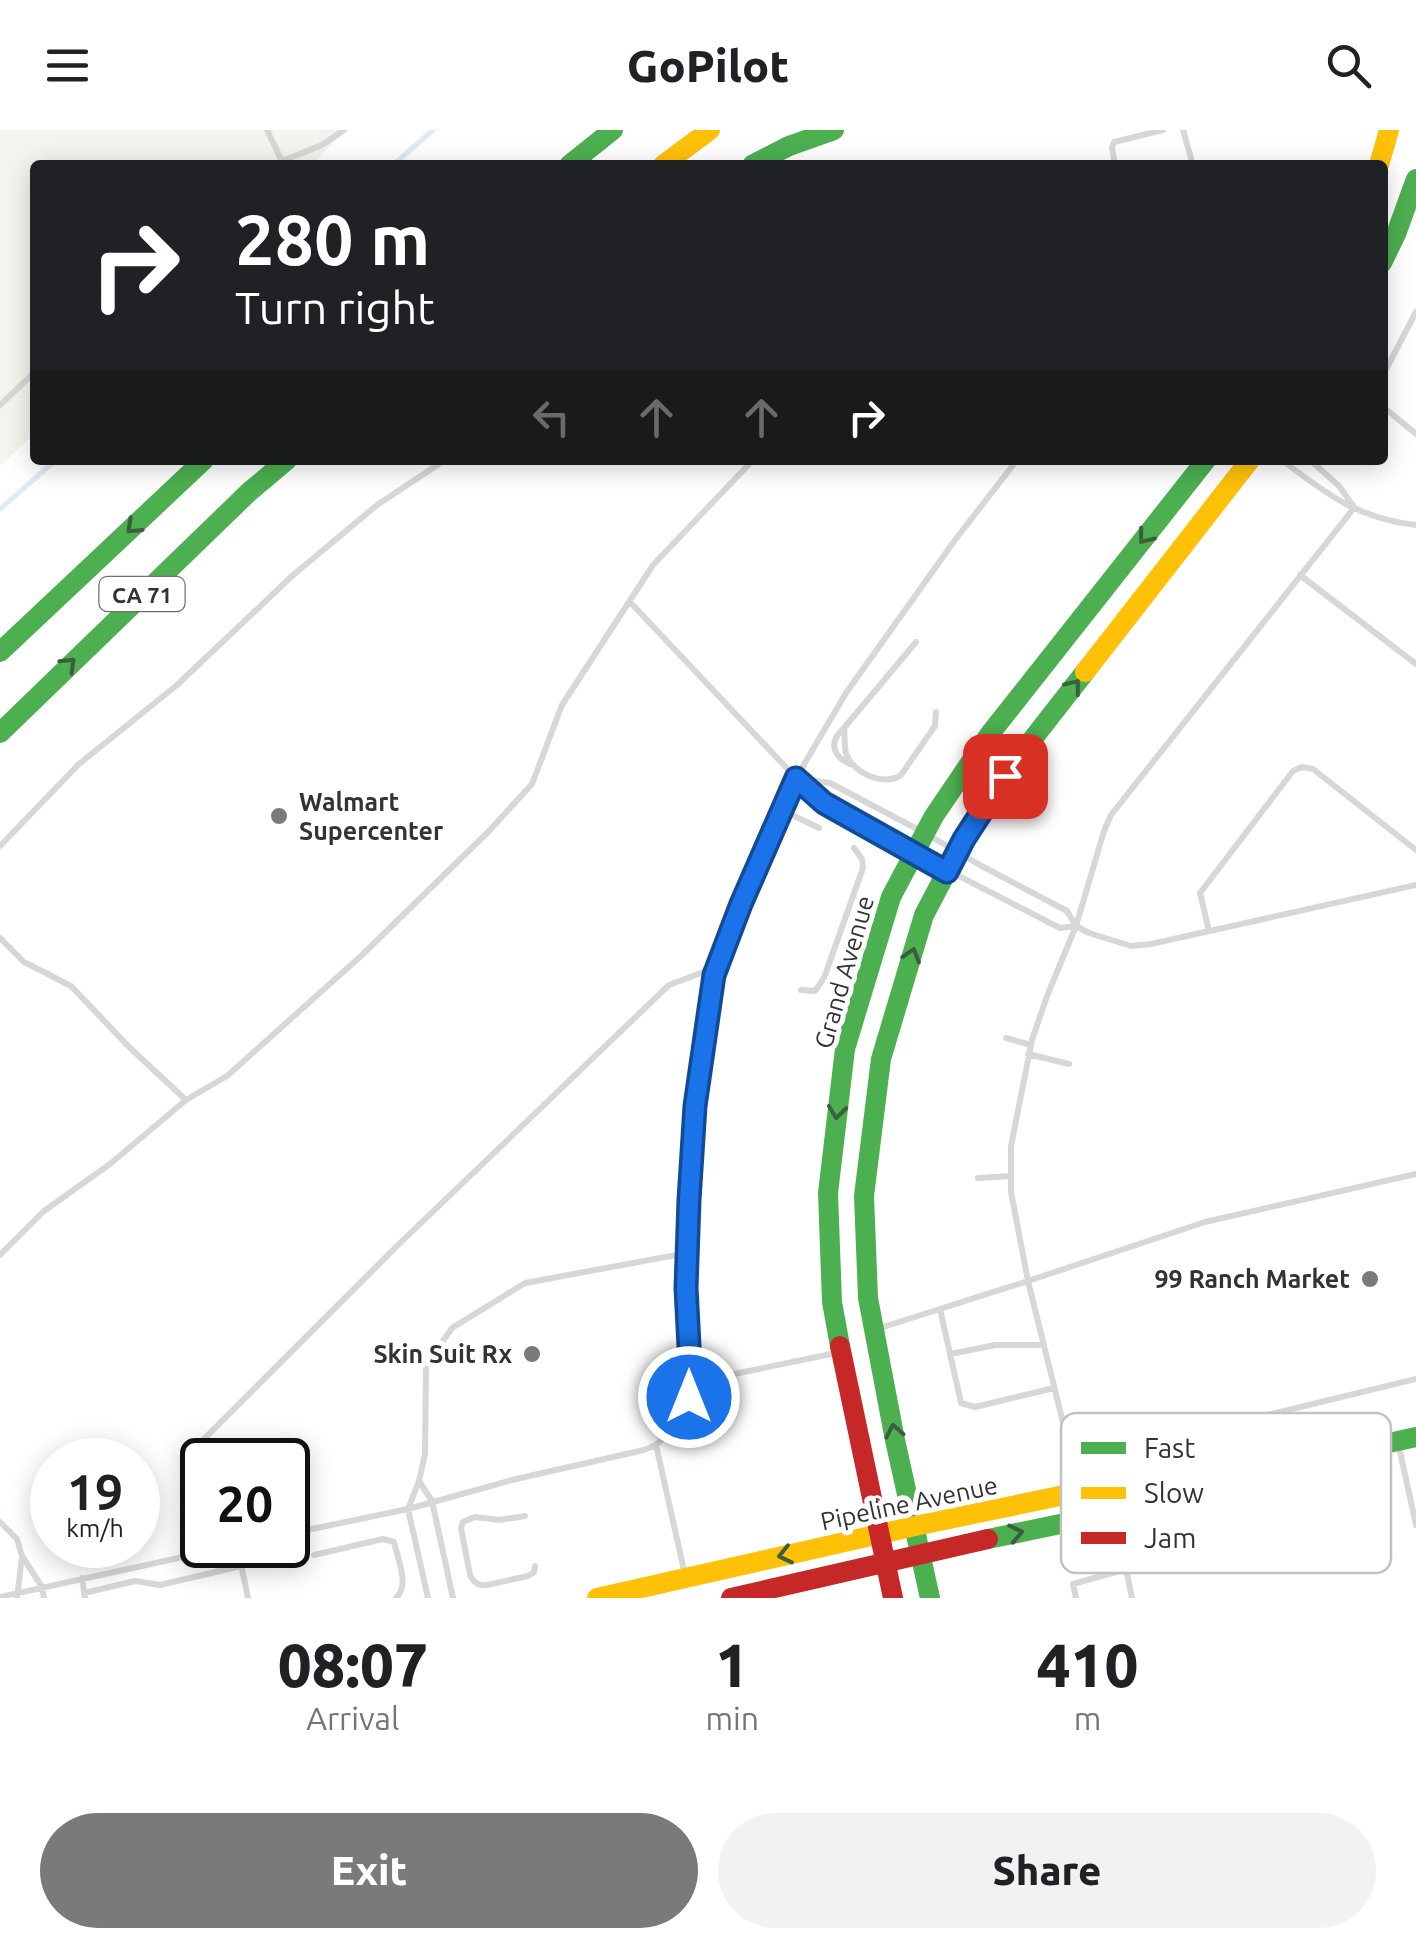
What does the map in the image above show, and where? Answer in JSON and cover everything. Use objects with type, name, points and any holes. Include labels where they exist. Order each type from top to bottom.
[{"type":"main road","points":[[575,160],[613,130]]},
{"type":"main road","points":[[670,160],[710,130]]},
{"type":"main road","points":[[762,160],[834,130]]},
{"type":"main road","points":[[1380,160],[1389,130]]},
{"type":"main road","points":[[1388,249],[1416,181]]},
{"type":"main road","name":"CA 71","points":[[0,652],[199,465]]},
{"type":"main road","name":"CA 71","points":[[0,733],[248,492],[282,465]]},
{"type":"main road","name":"Grand Avenue","points":[[894,1598],[832,1302],[828,1193],[845,1049],[891,898],[925,833],[989,736],[1202,465]]},
{"type":"main road","points":[[930,1598],[868,1298],[864,1196],[881,1058],[924,915],[974,824],[1017,759],[1246,465]]},
{"type":"main road","name":"Pipeline Avenue","points":[[597,1598],[1061,1496]]},
{"type":"main road","name":"Pipeline Avenue","points":[[730,1598],[1061,1523]]},
{"type":"lane","points":[[267,130],[279,160]]},
{"type":"lane","points":[[287,160],[322,146],[344,130]]},
{"type":"lane","points":[[1114,160],[1114,142],[1163,130]]},
{"type":"lane","points":[[1183,130],[1192,160]]},
{"type":"lane","points":[[1388,366],[1416,312]]},
{"type":"lane","points":[[0,405],[30,377]]},
{"type":"lane","points":[[1388,411],[1416,434]]},
{"type":"lane","points":[[0,846],[79,764],[177,686],[292,576],[377,505],[437,465]]},
{"type":"lane","points":[[0,1256],[44,1211],[110,1164],[186,1100],[227,1076],[361,956],[490,831],[532,784],[562,705],[653,566],[748,465]]},
{"type":"lane","points":[[310,1529],[644,1450],[666,1438],[680,1418],[691,1384],[686,1288],[695,1106],[714,975],[796,778],[853,680],[1013,465]]},
{"type":"lane","points":[[1288,465],[1331,498],[1389,522],[1416,525]]},
{"type":"lane","points":[[1316,465],[1339,486],[1354,508]]},
{"type":"lane","points":[[1061,1416],[1028,1280],[1010,1176],[1011,1146],[1030,1045],[1076,926],[1111,815],[1354,508]]},
{"type":"lane","points":[[1300,575],[1416,664]]},
{"type":"lane","points":[[630,602],[824,803],[947,872],[1060,928],[1076,926]]},
{"type":"lane","points":[[916,642],[844,728],[846,753],[852,765],[865,774],[894,780],[935,726],[936,712]]},
{"type":"lane","points":[[1209,930],[1200,893],[1293,771],[1302,767],[1312,770],[1416,850]]},
{"type":"lane","points":[[796,778],[830,783],[1067,911],[1076,926],[1132,946],[1416,885]]},
{"type":"lane","points":[[782,810],[819,828]]},
{"type":"lane","points":[[801,990],[815,990],[824,978],[863,868],[854,848]]},
{"type":"lane","points":[[0,938],[24,962],[71,986],[186,1100]]},
{"type":"lane","points":[[205,1438],[669,985],[718,967]]},
{"type":"lane","points":[[1006,1038],[1030,1045]]},
{"type":"lane","points":[[1028,1054],[1069,1064]]},
{"type":"lane","points":[[874,1330],[1205,1222],[1416,1174]]},
{"type":"lane","points":[[978,1178],[1010,1176]]},
{"type":"lane","points":[[428,1598],[408,1509],[424,1454],[426,1365],[452,1328],[525,1283],[687,1253]]},
{"type":"lane","points":[[940,1309],[957,1394],[965,1406],[1054,1388]]},
{"type":"lane","points":[[950,1354],[994,1345],[1044,1344]]},
{"type":"lane","points":[[691,1384],[842,1352]]},
{"type":"lane","points":[[1275,1413],[1416,1378]]},
{"type":"lane","points":[[1407,1439],[1416,1525]]},
{"type":"lane","points":[[656,1445],[685,1578]]},
{"type":"lane","points":[[419,1481],[432,1501],[453,1598]]},
{"type":"lane","points":[[524,1516],[499,1520],[475,1517],[463,1522],[470,1575],[480,1586],[528,1576],[535,1566]]},
{"type":"lane","points":[[0,1522],[17,1538],[44,1598]]},
{"type":"lane","points":[[314,1555],[384,1540],[394,1542],[404,1588],[396,1598]]},
{"type":"lane","points":[[0,1596],[16,1596],[180,1554]]},
{"type":"lane","points":[[16,1596],[22,1556]]},
{"type":"lane","points":[[82,1578],[85,1596],[135,1581],[160,1585],[232,1568]]},
{"type":"lane","points":[[241,1568],[248,1598]]},
{"type":"lane","points":[[1076,1598],[1073,1584],[1112,1573]]},
{"type":"lane","points":[[1127,1573],[1132,1598]]},
{"type":"shaded area","points":[[0,130],[347,130],[316,160],[30,160],[30,438],[0,466]]},
{"type":"waterway","points":[[399,160],[433,130]]},
{"type":"waterway","points":[[0,509],[50,465]]},
{"type":"traffic: fast","points":[[575,160],[613,130]]},
{"type":"traffic: fast","points":[[762,160],[834,130]]},
{"type":"traffic: fast","points":[[1388,251],[1416,179]]},
{"type":"traffic: fast","points":[[0,652],[199,465]]},
{"type":"traffic: fast","points":[[0,733],[281,465]]},
{"type":"traffic: fast","points":[[840,1346],[832,1302],[828,1193],[845,1049],[891,897],[934,816],[989,735],[1202,465]]},
{"type":"traffic: fast","points":[[930,1598],[868,1298],[864,1196],[881,1059],[924,915],[964,839],[1017,759],[1085,672]]},
{"type":"traffic: fast","points":[[1391,1442],[1416,1437]]},
{"type":"traffic: fast","points":[[988,1539],[1061,1524]]},
{"type":"traffic: slow","points":[[670,160],[710,130]]},
{"type":"traffic: slow","points":[[1380,160],[1389,130]]},
{"type":"traffic: slow","points":[[1085,672],[1246,465]]},
{"type":"traffic: slow","points":[[597,1598],[1061,1496]]},
{"type":"traffic: jam","points":[[840,1346],[893,1598]]},
{"type":"traffic: jam","points":[[731,1598],[988,1539]]},
{"type":"place","name":"Walmart Supercenter","points":[[279,816]]},
{"type":"place","name":"99 Ranch Market","points":[[1370,1279]]},
{"type":"place","name":"Skin Suit Rx","points":[[532,1354]]},
{"type":"route","points":[[689,1397],[689,1200],[695,1106],[714,975],[796,778],[824,803],[947,872],[1005,776]]}]
